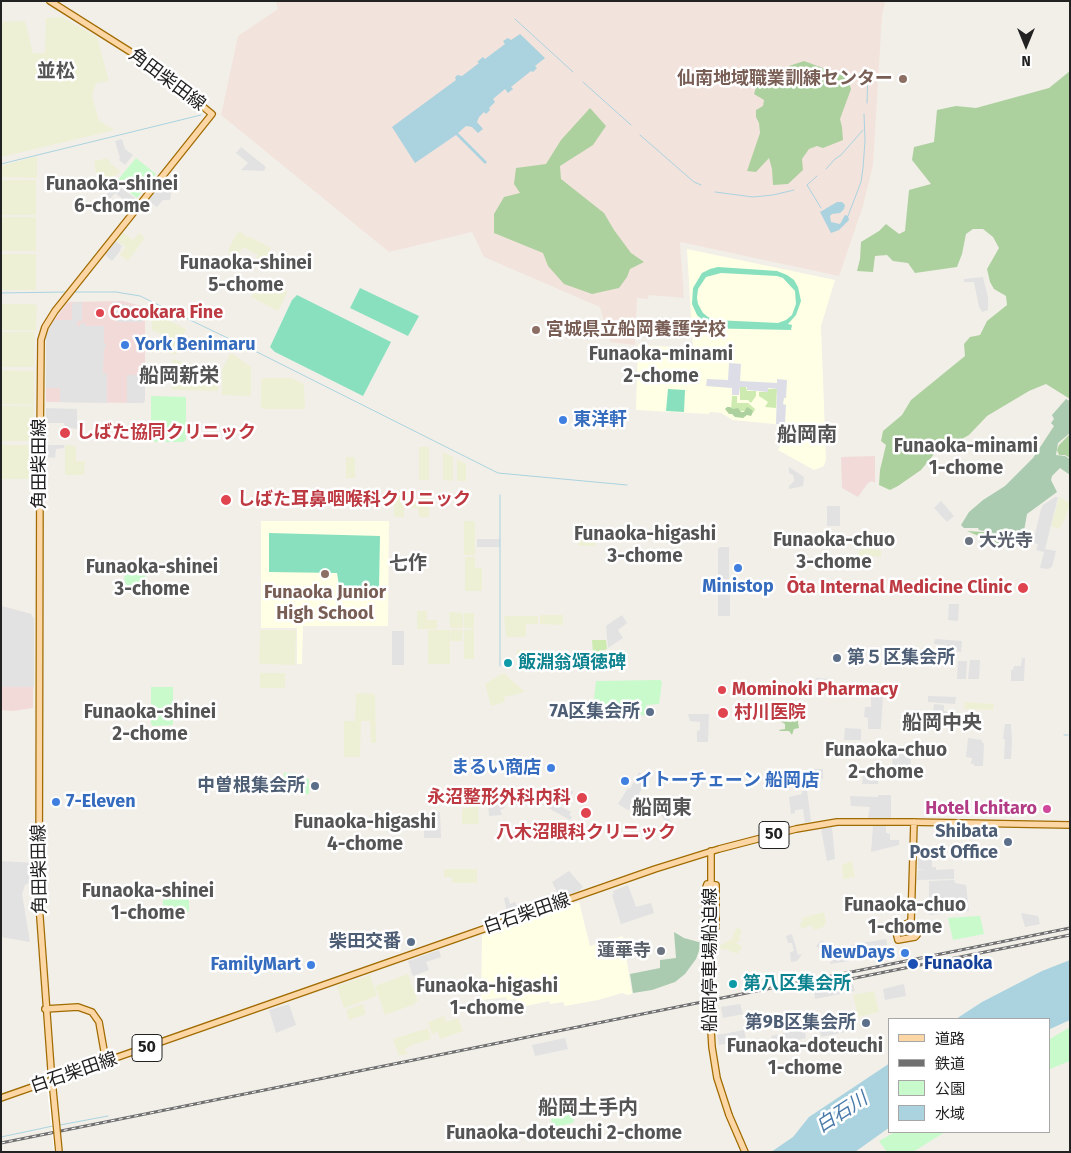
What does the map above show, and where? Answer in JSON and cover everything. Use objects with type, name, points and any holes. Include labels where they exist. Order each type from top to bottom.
[{"type":"main road","name":"角田柴田線","points":[[50,1],[156,68],[212,114],[72,289],[47,323],[40,347],[39,904],[45,1009],[59,1152]]},
{"type":"main road","name":"白石柴田線","points":[[1,1098],[711,851],[820,824],[837,822],[1070,825]]},
{"type":"main road","points":[[911,922],[914,822]]},
{"type":"main road","name":"船岡停車場船迫線","points":[[711,851],[710,1012],[712,1047],[718,1078],[729,1115],[745,1152]]},
{"type":"main road","points":[[705,937],[706,887],[711,884],[716,885],[716,927]]},
{"type":"main road","points":[[45,1009],[78,1007],[92,1012],[99,1022],[106,1062]]},
{"type":"shaded area","points":[[276,1],[885,1],[882,16],[873,165],[863,206],[839,276],[680,242],[684,298],[649,295],[648,299],[637,298],[635,345],[610,342],[600,307],[484,257],[472,232],[389,252],[221,115],[238,36],[278,9]]},
{"type":"shaded area","points":[[62,17],[97,37],[109,81],[96,83],[92,96],[99,121],[115,130],[1,157],[1,22],[25,21],[33,53],[45,53],[46,18]]},
{"type":"shaded area","points":[[122,139],[125,149],[133,155],[125,165],[119,160],[115,141]]},
{"type":"shaded area","points":[[241,147],[266,167],[264,171],[241,170],[248,163],[236,153]]},
{"type":"shaded area","points":[[37,156],[37,178],[1,177],[1,166]]},
{"type":"shaded area","points":[[108,158],[110,163],[120,171],[114,177],[99,177],[96,174],[94,161]]},
{"type":"shaded area","points":[[1,180],[36,180],[36,215],[1,215]]},
{"type":"shaded area","points":[[115,183],[136,199],[131,205],[115,193],[109,200],[107,198],[106,195]]},
{"type":"shaded area","points":[[160,185],[171,193],[170,200],[163,200],[157,207],[150,202],[145,208],[143,206]]},
{"type":"shaded area","points":[[1,217],[36,217],[36,251],[1,251]]},
{"type":"shaded area","points":[[122,232],[133,240],[139,233],[145,238],[128,261],[120,255],[126,247],[116,240]]},
{"type":"shaded area","points":[[240,232],[247,238],[248,236],[271,248],[262,267],[253,266],[258,255],[243,247],[237,257],[230,254],[228,250],[237,233]]},
{"type":"shaded area","points":[[116,241],[122,246],[112,261],[105,255]]},
{"type":"shaded area","points":[[687,249],[835,280],[821,326],[826,459],[824,466],[814,470],[778,450],[783,441],[784,425],[733,420],[721,413],[636,410],[638,345],[693,348]]},
{"type":"shaded area","points":[[1,254],[36,254],[36,290],[1,290]]},
{"type":"shaded area","points":[[263,277],[286,289],[287,293],[278,311],[251,297],[260,279]]},
{"type":"shaded area","points":[[983,277],[988,297],[988,310],[982,312],[979,307],[974,282],[964,282],[964,279]]},
{"type":"shaded area","points":[[123,301],[145,307],[145,400],[143,403],[47,402],[46,338],[54,320],[68,302]]},
{"type":"shaded area","points":[[82,302],[82,321],[77,321],[77,326],[85,323],[86,326],[104,326],[104,343],[106,348],[104,349],[103,373],[107,373],[107,403],[60,402],[60,388],[46,388],[46,338],[48,331],[54,320],[72,320],[72,303]]},
{"type":"shaded area","points":[[112,302],[120,302],[120,304],[142,308],[143,322],[117,322],[117,318],[114,317]]},
{"type":"shaded area","points":[[1,304],[37,305],[36,331],[1,330]]},
{"type":"shaded area","points":[[154,313],[186,329],[176,355],[168,353],[173,339],[152,330],[151,314]]},
{"type":"shaded area","points":[[1,332],[35,332],[34,367],[1,367]]},
{"type":"shaded area","points":[[230,354],[233,354],[251,367],[251,396],[222,395],[222,370]]},
{"type":"shaded area","points":[[172,359],[216,370],[218,372],[218,391],[172,390]]},
{"type":"shaded area","points":[[729,363],[741,364],[740,381],[777,383],[777,379],[787,380],[786,398],[784,398],[783,404],[786,405],[785,424],[776,424],[777,389],[768,388],[768,392],[747,390],[747,387],[740,387],[739,395],[732,395],[732,388],[706,386],[707,379],[728,380]]},
{"type":"shaded area","points":[[1,370],[34,371],[34,405],[1,404]]},
{"type":"shaded area","points":[[127,375],[145,375],[145,400],[143,403],[127,403]]},
{"type":"shaded area","points":[[264,378],[292,378],[304,384],[305,409],[264,409],[261,407],[261,380]]},
{"type":"shaded area","points":[[1066,399],[1070,401],[1070,433],[1058,443],[1056,455],[1065,456],[1070,459],[1070,475],[1060,468],[1052,476],[1051,480],[1057,492],[1027,514],[1022,535],[1011,530],[1003,535],[1000,532],[995,533],[979,530],[978,528],[964,528],[961,525],[969,512],[983,500],[1005,486],[1033,458],[1054,426],[1051,423],[1054,419],[1052,415]]},
{"type":"shaded area","points":[[1,406],[34,406],[33,441],[1,441]]},
{"type":"shaded area","points":[[46,408],[77,409],[77,429],[65,427],[64,423],[46,423]]},
{"type":"shaded area","points":[[1,445],[33,445],[33,479],[1,479]]},
{"type":"shaded area","points":[[45,445],[64,445],[64,448],[56,449],[55,458],[45,457]]},
{"type":"shaded area","points":[[65,445],[76,446],[76,461],[85,461],[84,475],[65,475]]},
{"type":"shaded area","points":[[419,447],[429,447],[429,480],[419,480]]},
{"type":"shaded area","points":[[443,452],[453,457],[453,481],[443,480]]},
{"type":"shaded area","points":[[875,456],[875,483],[872,481],[868,483],[858,497],[842,488],[841,457]]},
{"type":"shaded area","points":[[346,457],[355,457],[355,478],[346,478]]},
{"type":"shaded area","points":[[457,459],[466,464],[466,481],[457,481]]},
{"type":"shaded area","points":[[789,467],[804,477],[803,486],[789,489],[794,478],[789,473]]},
{"type":"shaded area","points":[[394,491],[404,491],[404,517],[394,517]]},
{"type":"shaded area","points":[[419,492],[429,492],[429,517],[419,517],[418,508],[408,508],[408,501],[419,501]]},
{"type":"shaded area","points":[[1058,497],[1045,549],[1056,551],[1052,567],[1048,569],[1040,568],[1044,552],[1036,550],[1038,544],[1033,543],[1041,509],[1043,505]]},
{"type":"shaded area","points":[[1059,497],[1070,503],[1065,519],[1059,529],[1051,526]]},
{"type":"shaded area","points":[[941,501],[954,516],[947,522],[934,508]]},
{"type":"shaded area","points":[[827,506],[840,506],[840,526],[827,526]]},
{"type":"shaded area","name":"Funaoka Junior High School","points":[[261,521],[389,521],[388,626],[303,626],[302,664],[297,664],[297,628],[261,628]]},
{"type":"shaded area","points":[[464,521],[475,521],[475,555],[464,555]]},
{"type":"shaded area","points":[[578,531],[596,531],[596,546],[578,546]]},
{"type":"shaded area","points":[[477,539],[500,539],[500,547],[477,547]]},
{"type":"shaded area","points":[[720,547],[729,547],[729,581],[720,582],[718,579],[718,549]]},
{"type":"shaded area","points":[[862,548],[881,550],[881,557],[870,556],[869,562],[858,561],[859,550],[862,550]]},
{"type":"shaded area","points":[[465,557],[475,557],[475,568],[482,568],[482,591],[465,591]]},
{"type":"shaded area","points":[[718,590],[730,590],[730,616],[718,616]]},
{"type":"shaded area","points":[[949,604],[959,604],[958,621],[948,620]]},
{"type":"shaded area","points":[[1,606],[31,614],[34,619],[33,708],[13,711],[1,710]]},
{"type":"shaded area","points":[[1,606],[31,614],[34,619],[34,687],[1,687]]},
{"type":"shaded area","points":[[417,611],[427,611],[427,620],[437,620],[437,629],[417,629]]},
{"type":"shaded area","points":[[449,612],[463,613],[463,628],[450,628]]},
{"type":"shaded area","points":[[464,613],[474,613],[474,629],[464,628]]},
{"type":"shaded area","points":[[540,615],[563,615],[563,625],[540,624]]},
{"type":"shaded area","points":[[622,615],[627,623],[618,630],[623,638],[608,648],[606,626]]},
{"type":"shaded area","points":[[504,616],[538,616],[538,624],[526,624],[526,637],[506,637]]},
{"type":"shaded area","points":[[260,630],[296,630],[295,665],[261,664],[259,662]]},
{"type":"shaded area","points":[[428,630],[450,630],[451,640],[451,630],[463,630],[462,641],[450,641],[450,664],[428,664]]},
{"type":"shaded area","points":[[464,630],[474,630],[474,659],[464,659]]},
{"type":"shaded area","points":[[392,631],[404,631],[404,665],[392,665]]},
{"type":"shaded area","points":[[935,639],[962,641],[961,652],[944,650],[944,645],[934,644]]},
{"type":"shaded area","points":[[517,650],[530,650],[530,665],[517,665]]},
{"type":"shaded area","points":[[1022,658],[1025,658],[1024,681],[1011,681],[1011,670],[1013,670],[1014,666],[1021,666]]},
{"type":"shaded area","points":[[970,660],[980,660],[979,679],[968,679]]},
{"type":"shaded area","points":[[958,661],[967,661],[966,679],[957,679]]},
{"type":"shaded area","points":[[260,673],[285,673],[285,688],[260,688]]},
{"type":"shaded area","points":[[500,674],[505,674],[525,692],[504,697],[505,702],[491,706],[485,684],[500,675],[504,695]]},
{"type":"shaded area","points":[[816,678],[828,679],[828,693],[815,693]]},
{"type":"shaded area","points":[[356,693],[375,694],[376,743],[371,743],[370,721],[361,721],[360,757],[344,757],[344,721],[355,721]]},
{"type":"shaded area","points":[[871,693],[883,694],[881,729],[868,729],[868,718],[864,717],[865,707],[871,707]]},
{"type":"shaded area","points":[[928,696],[956,697],[955,704],[928,702]]},
{"type":"shaded area","points":[[965,702],[994,704],[993,710],[964,709]]},
{"type":"shaded area","points":[[934,704],[944,705],[944,711],[948,712],[947,718],[929,717],[929,727],[926,726],[927,711],[933,711]]},
{"type":"shaded area","points":[[688,714],[709,714],[708,742],[697,742],[697,731],[700,730],[700,722],[690,721]]},
{"type":"shaded area","points":[[1005,724],[1011,724],[1011,759],[1004,759],[1005,739],[1003,739]]},
{"type":"shaded area","points":[[845,728],[861,729],[861,740],[844,740]]},
{"type":"shaded area","points":[[968,738],[982,740],[982,743],[984,743],[983,766],[974,766],[974,764],[971,764],[972,758],[966,757]]},
{"type":"shaded area","points":[[893,753],[911,755],[910,771],[892,769]]},
{"type":"shaded area","points":[[812,769],[823,769],[823,779],[820,779],[820,788],[812,788]]},
{"type":"shaded area","points":[[639,772],[645,776],[647,781],[629,810],[618,804],[628,788],[630,789]]},
{"type":"shaded area","points":[[863,773],[878,774],[878,784],[862,784]]},
{"type":"shaded area","points":[[553,786],[554,793],[574,791],[567,801],[568,808],[547,797]]},
{"type":"shaded area","points":[[807,790],[811,821],[805,823],[803,809],[795,810],[795,813],[791,814],[789,797],[802,794],[802,791]]},
{"type":"shaded area","points":[[878,795],[891,795],[891,818],[868,818],[870,807],[851,806],[850,796],[878,797]]},
{"type":"shaded area","points":[[546,799],[571,812],[569,815],[572,817],[570,820],[543,805]]},
{"type":"shaded area","points":[[501,801],[505,808],[500,810],[502,815],[489,816],[488,803]]},
{"type":"shaded area","points":[[664,801],[666,801],[671,824],[668,825],[658,811]]},
{"type":"shaded area","points":[[478,806],[479,824],[462,824],[462,809]]},
{"type":"shaded area","points":[[440,812],[441,838],[424,838],[424,814]]},
{"type":"shaded area","points":[[873,826],[886,826],[886,833],[890,834],[890,840],[899,840],[899,845],[871,852]]},
{"type":"shaded area","points":[[832,827],[835,859],[827,861],[821,829]]},
{"type":"shaded area","points":[[918,858],[932,858],[932,867],[936,867],[936,870],[954,869],[954,879],[917,880],[918,870],[925,870],[918,869]]},
{"type":"shaded area","points":[[1,861],[34,863],[33,881],[25,885],[22,894],[30,942],[1,937]]},
{"type":"shaded area","points":[[852,861],[855,877],[843,879],[842,865]]},
{"type":"shaded area","points":[[444,869],[477,869],[477,883],[452,883],[452,877],[444,877]]},
{"type":"shaded area","points":[[569,871],[583,887],[579,891],[560,898],[552,882]]},
{"type":"shaded area","points":[[954,880],[955,883],[966,885],[969,911],[929,915],[929,881]]},
{"type":"shaded area","points":[[628,885],[636,907],[651,903],[654,913],[621,924],[612,895],[614,894],[613,891]]},
{"type":"shaded area","points":[[508,897],[510,904],[515,902],[520,914],[508,918],[504,898]]},
{"type":"shaded area","points":[[579,902],[590,946],[623,936],[632,994],[622,993],[565,1006],[563,1002],[550,1004],[549,1001],[526,1006],[525,1004],[517,1005],[516,999],[507,1000],[506,997],[481,1000],[482,935]]},
{"type":"shaded area","points":[[824,912],[826,923],[823,927],[814,930],[811,925],[802,929],[800,923],[803,921],[802,918]]},
{"type":"shaded area","points":[[1021,913],[1038,916],[1040,924],[1025,927]]},
{"type":"shaded area","points":[[738,927],[742,932],[739,936],[741,939],[736,943],[742,946],[738,954],[725,949],[722,950],[719,946],[732,939]]},
{"type":"shaded area","points":[[674,932],[684,938],[702,943],[696,959],[685,974],[675,982],[652,990],[633,993],[630,974],[660,968],[660,960],[676,958]]},
{"type":"shaded area","points":[[792,934],[798,955],[802,954],[797,961],[791,962],[790,952],[794,951],[792,943],[788,943],[786,936]]},
{"type":"shaded area","points":[[886,939],[888,948],[870,957],[852,960],[850,945]]},
{"type":"shaded area","points":[[822,940],[841,957],[848,954],[849,961],[830,964],[832,959],[816,946]]},
{"type":"shaded area","points":[[439,950],[441,957],[426,962],[429,970],[413,976],[408,961]]},
{"type":"shaded area","points":[[408,974],[418,1001],[415,1004],[385,1015],[375,986]]},
{"type":"shaded area","points":[[370,975],[377,996],[344,1008],[337,986]]},
{"type":"shaded area","points":[[853,984],[855,991],[815,999],[814,991]]},
{"type":"shaded area","points":[[904,984],[906,996],[885,1000],[883,989]]},
{"type":"shaded area","points":[[874,991],[879,1012],[858,1017],[853,995]]},
{"type":"shaded area","points":[[289,1004],[296,1025],[276,1033],[269,1010]]},
{"type":"shaded area","points":[[363,1004],[366,1014],[349,1020],[346,1010]]},
{"type":"shaded area","points":[[740,1004],[743,1014],[723,1018],[721,1007]]},
{"type":"shaded area","points":[[444,1016],[446,1022],[458,1018],[463,1031],[440,1039],[438,1032],[432,1034],[428,1022]]},
{"type":"shaded area","points":[[852,1019],[855,1030],[821,1037],[819,1026]]},
{"type":"shaded area","points":[[428,1028],[431,1039],[409,1046],[405,1049],[407,1054],[399,1056],[393,1039]]},
{"type":"shaded area","points":[[804,1029],[806,1038],[773,1046],[771,1036]]},
{"type":"shaded area","points":[[744,1030],[746,1040],[719,1045],[717,1035]]},
{"type":"shaded area","points":[[565,1038],[568,1049],[535,1056],[532,1045]]},
{"type":"green space","points":[[804,61],[847,77],[851,89],[840,119],[843,140],[823,148],[817,146],[809,149],[802,159],[803,170],[788,184],[773,185],[769,158],[756,172],[747,171],[760,133],[756,110],[763,106],[764,100],[754,94],[757,84],[764,80],[767,85],[775,81],[789,66]]},
{"type":"green space","points":[[1070,71],[1070,399],[1046,384],[1029,391],[987,416],[969,435],[955,443],[940,447],[921,470],[890,490],[879,485],[880,470],[886,445],[881,441],[883,431],[902,415],[911,400],[965,356],[964,344],[970,337],[980,335],[987,321],[1007,305],[1006,296],[994,289],[990,282],[987,269],[999,248],[993,237],[983,229],[973,229],[966,234],[957,267],[915,273],[908,263],[893,261],[887,255],[875,256],[873,272],[857,271],[861,242],[879,231],[886,224],[899,234],[905,231],[909,190],[931,184],[912,160],[914,147],[934,142],[937,110],[956,106],[976,108],[1049,88]]},
{"type":"green space","points":[[590,108],[606,126],[593,145],[560,166],[561,179],[604,213],[631,253],[644,262],[630,269],[619,288],[592,294],[564,284],[548,266],[543,253],[494,233],[494,214],[504,197],[520,193],[514,184],[516,168],[546,164],[561,140]]},
{"type":"green space","points":[[136,158],[156,174],[137,198],[116,182]]},
{"type":"green space","points":[[718,267],[777,271],[794,280],[798,287],[801,301],[796,315],[788,324],[792,325],[791,330],[698,328],[698,320],[702,320],[697,315],[692,304],[693,288],[702,273]],"holes":[[[721,273],[777,276],[783,278],[795,291],[796,304],[792,315],[778,323],[715,320],[703,313],[698,304],[698,289],[706,277]]]},
{"type":"green space","points":[[360,288],[419,316],[408,336],[350,308]]},
{"type":"green space","points":[[297,295],[391,342],[363,396],[275,352],[270,347],[292,300]]},
{"type":"green space","points":[[740,387],[746,387],[747,391],[756,391],[756,396],[751,403],[748,400],[740,400]]},
{"type":"green space","points":[[668,389],[685,390],[684,412],[666,411]]},
{"type":"green space","points":[[768,389],[777,389],[776,408],[765,407],[768,402],[759,396],[759,392],[768,392]]},
{"type":"green space","points":[[151,396],[186,397],[186,440],[183,442],[155,442],[151,439]]},
{"type":"green space","points":[[732,396],[737,396],[737,403],[748,403],[755,409],[754,412],[731,410]]},
{"type":"green space","points":[[730,407],[733,409],[738,408],[741,412],[744,412],[747,407],[753,412],[751,416],[735,417],[725,409]]},
{"type":"green space","points":[[1070,434],[1070,458],[1065,455],[1059,455],[1057,450],[1059,445]]},
{"type":"green space","points":[[967,531],[999,533],[1003,535],[1011,531],[1021,536],[1019,541],[1001,546],[988,546],[983,538]]},
{"type":"green space","points":[[269,533],[380,536],[379,588],[344,588],[339,585],[337,573],[269,572]]},
{"type":"green space","points":[[125,563],[146,563],[145,589],[126,589],[124,586]]},
{"type":"green space","points":[[592,640],[606,640],[607,649],[593,654]]},
{"type":"green space","points":[[660,680],[662,682],[659,704],[646,705],[646,716],[599,703],[594,699],[596,681]]},
{"type":"green space","points":[[151,687],[173,687],[173,725],[153,726],[151,724]]},
{"type":"green space","points":[[769,715],[797,717],[799,728],[794,729],[792,735],[789,731],[780,731],[785,729],[785,724]]},
{"type":"green space","points":[[284,773],[295,773],[295,776],[307,776],[307,779],[309,779],[309,794],[284,794]]},
{"type":"green space","points":[[163,889],[189,891],[189,911],[186,913],[163,913]]},
{"type":"green space","points":[[980,916],[984,934],[953,940],[948,918]]},
{"type":"green space","points":[[1070,1027],[1070,1061],[1051,1069],[1051,1038]]},
{"type":"green space","points":[[567,1099],[574,1121],[572,1123],[552,1126],[549,1103]]},
{"type":"green space","points":[[893,1133],[943,1133],[913,1152],[887,1152],[879,1141]]},
{"type":"water","points":[[520,34],[545,58],[535,66],[537,68],[533,72],[531,71],[511,87],[513,89],[508,93],[505,89],[493,99],[495,102],[489,108],[490,110],[486,114],[484,112],[477,122],[483,129],[478,133],[472,127],[466,126],[458,133],[487,162],[485,164],[456,135],[415,163],[392,127],[456,80],[457,75],[462,76],[479,63],[477,62],[483,57],[485,59],[505,44],[503,41],[508,38],[511,40]]},
{"type":"water","points":[[837,202],[842,202],[845,205],[844,209],[840,213],[830,216],[831,222],[840,224],[845,215],[848,216],[849,220],[839,230],[831,233],[820,212]]},
{"type":"water","points":[[1070,960],[1070,1020],[1051,1029],[1051,1018],[958,1018],[982,1002],[1042,971]]},
{"type":"water","name":"白石川","points":[[888,1064],[888,1128],[855,1152],[771,1152],[793,1137],[809,1117]]},
{"type":"pier","points":[[56,1069],[63,1152],[54,1152],[45,1070]]},
{"type":"waterway","points":[[515,19],[573,72]]},
{"type":"waterway","points":[[867,103],[868,70]]},
{"type":"waterway","points":[[583,82],[631,125]]},
{"type":"waterway","points":[[848,216],[861,182],[865,141],[864,114]]},
{"type":"waterway","points":[[1,164],[201,115]]},
{"type":"waterway","points":[[826,169],[863,130]]},
{"type":"waterway","points":[[640,135],[694,182],[701,185]]},
{"type":"waterway","points":[[817,176],[807,185],[821,208]]},
{"type":"waterway","points":[[715,192],[753,197],[794,190]]},
{"type":"waterway","points":[[1,293],[66,292]]},
{"type":"waterway","points":[[72,292],[116,292],[140,296],[259,353],[498,473],[627,485]]},
{"type":"waterway","points":[[500,495],[500,666]]},
{"type":"waterway","points":[[60,1125],[108,1116]]},
{"type":"waterway","points":[[1,1137],[53,1126]]},
{"type":"railway","points":[[1,1143],[1070,928]]},
{"type":"railway","points":[[830,983],[1070,935]]},
{"type":"place","name":"仙南地域職業訓練センター","points":[[903,79]]},
{"type":"place","name":"Cocokara Fine","points":[[100,313]]},
{"type":"place","name":"宮城県立船岡養護学校","points":[[536,330]]},
{"type":"place","name":"York Benimaru","points":[[125,345]]},
{"type":"place","name":"東洋軒","points":[[563,420]]},
{"type":"place","name":"しばた協同クリニック","points":[[65,433]]},
{"type":"place","name":"しばた耳鼻咽喉科クリニック","points":[[226,500]]},
{"type":"place","name":"大光寺","points":[[969,541]]},
{"type":"place","name":"Ministop","points":[[738,568]]},
{"type":"place","name":"Funaoka Junior High School","points":[[325,574]]},
{"type":"place","name":"Ōta Internal Medicine Clinic","points":[[1023,588]]},
{"type":"place","name":"第５区集会所","points":[[837,658]]},
{"type":"place","name":"飯淵翁頌徳碑","points":[[508,663]]},
{"type":"place","name":"Mominoki Pharmacy","points":[[722,690]]},
{"type":"place","name":"7A区集会所","points":[[650,712]]},
{"type":"place","name":"村川医院","points":[[723,713]]},
{"type":"place","name":"まるい商店","points":[[551,768]]},
{"type":"place","name":"イトーチェーン 船岡店","points":[[625,781]]},
{"type":"place","name":"中曽根集会所","points":[[315,786]]},
{"type":"place","name":"永沼整形外科内科","points":[[582,798]]},
{"type":"place","name":"7-Eleven","points":[[56,802]]},
{"type":"place","name":"Hotel Ichitaro","points":[[1047,809]]},
{"type":"place","name":"八木沼眼科クリニック","points":[[586,813]]},
{"type":"place","name":"Shibata Post Office","points":[[1008,842]]},
{"type":"place","name":"柴田交番","points":[[411,942]]},
{"type":"place","name":"蓮華寺","points":[[661,951]]},
{"type":"place","name":"NewDays","points":[[905,953]]},
{"type":"place","name":"Funaoka","points":[[913,964]]},
{"type":"place","name":"FamilyMart","points":[[311,965]]},
{"type":"place","name":"第八区集会所","points":[[733,984]]},
{"type":"place","name":"第9B区集会所","points":[[866,1023]]},
{"type":"district","name":"並松","points":[[56,72]]},
{"type":"district","name":"Funaoka-shinei 6-chome","points":[[112,196]]},
{"type":"district","name":"Funaoka-shinei 5-chome","points":[[246,275]]},
{"type":"district","name":"Funaoka-minami 2-chome","points":[[661,366]]},
{"type":"district","name":"船岡新栄","points":[[179,376]]},
{"type":"district","name":"船岡南","points":[[807,435]]},
{"type":"district","name":"Funaoka-minami 1-chome","points":[[966,458]]},
{"type":"district","name":"Funaoka-higashi 3-chome","points":[[645,546]]},
{"type":"district","name":"Funaoka-chuo 3-chome","points":[[834,552]]},
{"type":"district","name":"七作","points":[[408,564]]},
{"type":"district","name":"Funaoka-shinei 3-chome","points":[[152,579]]},
{"type":"district","name":"船岡中央","points":[[942,723]]},
{"type":"district","name":"Funaoka-shinei 2-chome","points":[[150,724]]},
{"type":"district","name":"Funaoka-chuo 2-chome","points":[[886,762]]},
{"type":"district","name":"船岡東","points":[[662,808]]},
{"type":"district","name":"Funaoka-higashi 4-chome","points":[[365,834]]},
{"type":"district","name":"Funaoka-shinei 1-chome","points":[[148,903]]},
{"type":"district","name":"Funaoka-chuo 1-chome","points":[[905,917]]},
{"type":"district","name":"Funaoka-higashi 1-chome","points":[[487,998]]},
{"type":"district","name":"Funaoka-doteuchi 1-chome","points":[[805,1058]]},
{"type":"district","name":"船岡土手内","points":[[588,1108]]},
{"type":"district","name":"Funaoka-doteuchi 2-chome","points":[[564,1134]]}]
